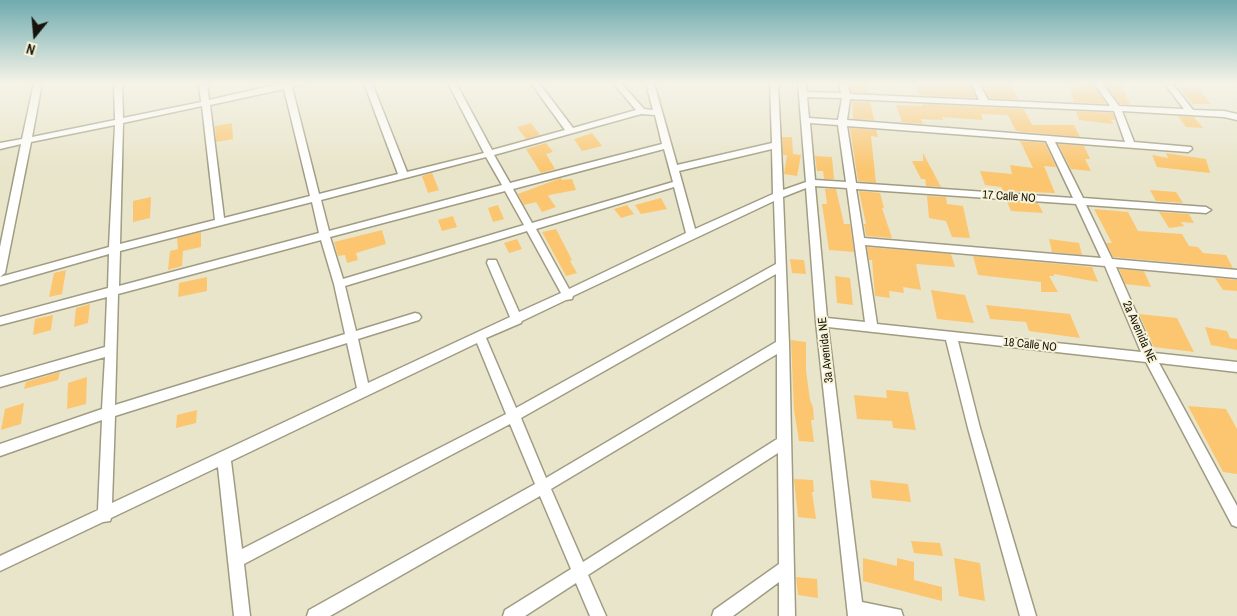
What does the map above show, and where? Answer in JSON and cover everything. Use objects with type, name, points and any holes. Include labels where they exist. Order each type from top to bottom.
[{"type":"street","points":[[0,273],[31,112]]},
{"type":"street","points":[[106,516],[119,112]]},
{"type":"street","points":[[0,146],[166,112]]},
{"type":"street","points":[[207,112],[220,222]]},
{"type":"street","points":[[295,112],[317,197],[325,237],[339,284],[364,392]]},
{"type":"street","points":[[379,112],[403,175]]},
{"type":"street","points":[[467,112],[488,154],[568,296]]},
{"type":"street","points":[[556,112],[570,130]]},
{"type":"street","points":[[0,281],[115,249],[488,154],[638,112]]},
{"type":"street","points":[[647,112],[658,113],[692,235]]},
{"type":"street","points":[[775,112],[783,344],[787,616]]},
{"type":"street","name":"3a Avenida NE","points":[[806,112],[822,322],[856,612]]},
{"type":"street","points":[[844,112],[842,123],[872,328]]},
{"type":"street","points":[[1118,112],[1131,144]]},
{"type":"street","points":[[1184,112],[1224,114],[1237,118]]},
{"type":"street","points":[[807,120],[1188,149]]},
{"type":"street","name":"2a Avenida NE","points":[[1049,138],[1109,264],[1150,358],[1237,520]]},
{"type":"street","points":[[0,321],[325,237],[667,145]]},
{"type":"street","points":[[674,169],[776,145]]},
{"type":"street","points":[[339,284],[678,183]]},
{"type":"street","points":[[0,564],[106,516],[692,235],[779,195],[811,183]]},
{"type":"street","name":"17 Calle NO","points":[[811,183],[1206,210]]},
{"type":"street","points":[[859,241],[1237,274]]},
{"type":"street","points":[[492,263],[517,320]]},
{"type":"street","points":[[235,560],[512,417],[781,266]]},
{"type":"street","points":[[0,450],[109,412],[415,317]]},
{"type":"street","name":"18 Calle NO","points":[[822,322],[1237,367]]},
{"type":"street","points":[[951,336],[974,428],[1028,616]]},
{"type":"street","points":[[480,337],[512,417],[598,616]]},
{"type":"street","points":[[315,616],[543,487],[783,344]]},
{"type":"street","points":[[0,382],[111,350]]},
{"type":"street","points":[[511,616],[784,442]]},
{"type":"street","points":[[224,458],[242,616]]},
{"type":"street","points":[[720,616],[786,568]]},
{"type":"street","points":[[856,612],[895,616]]},
{"type":"building","points":[[853,112],[872,112],[874,120],[853,119]]},
{"type":"building","points":[[898,112],[1025,112],[1032,125],[1074,125],[1080,137],[1016,131],[1008,115],[981,114],[983,120],[942,117],[943,120],[921,119],[923,124],[902,122]]},
{"type":"building","points":[[1076,112],[1113,113],[1115,120],[1111,120],[1113,124],[1079,120]]},
{"type":"building","points":[[1178,116],[1194,117],[1203,128],[1186,127]]},
{"type":"building","points":[[232,123],[233,139],[216,142],[215,126]]},
{"type":"building","points":[[531,123],[540,135],[526,139],[517,127]]},
{"type":"building","points":[[850,128],[876,130],[878,137],[871,136],[876,183],[858,181]]},
{"type":"building","points":[[592,133],[602,146],[582,151],[574,139]]},
{"type":"building","points":[[782,137],[792,137],[793,154],[801,155],[797,176],[784,174],[787,155],[783,155]]},
{"type":"building","points":[[1020,141],[1045,143],[1056,167],[1044,166],[1055,193],[1003,191],[1001,187],[985,185],[980,171],[1012,174],[1010,165],[1033,168]]},
{"type":"building","points":[[546,143],[553,152],[546,154],[555,169],[541,173],[526,149]]},
{"type":"building","points":[[1058,144],[1084,146],[1090,159],[1085,159],[1091,171],[1071,169]]},
{"type":"building","points":[[923,153],[941,187],[926,186],[925,179],[921,179],[912,161],[923,161]]},
{"type":"building","points":[[1166,153],[1206,159],[1210,173],[1157,167],[1152,155],[1168,158]]},
{"type":"building","points":[[815,156],[832,157],[834,179],[824,179],[823,171],[817,171]]},
{"type":"building","points":[[432,173],[439,190],[428,193],[422,176]]},
{"type":"building","points":[[561,178],[562,180],[572,179],[576,190],[549,195],[556,207],[542,212],[536,202],[524,205],[518,194]]},
{"type":"building","points":[[825,189],[836,189],[844,224],[850,224],[854,252],[829,250],[822,204],[827,204]]},
{"type":"building","points":[[1150,190],[1176,192],[1183,203],[1156,201]]},
{"type":"building","points":[[859,191],[880,193],[884,208],[882,208],[892,238],[866,236],[864,224],[866,224]]},
{"type":"building","points":[[927,196],[946,197],[947,204],[963,206],[970,238],[952,237],[946,221],[929,218]]},
{"type":"building","points":[[151,197],[150,218],[133,222],[133,201]]},
{"type":"building","points":[[661,198],[667,209],[641,214],[635,205]]},
{"type":"building","points":[[1007,201],[1038,203],[1043,213],[1011,211]]},
{"type":"building","points":[[498,205],[504,219],[493,222],[488,208]]},
{"type":"building","points":[[627,205],[634,214],[621,218],[614,209]]},
{"type":"building","points":[[1094,209],[1128,212],[1138,231],[1182,234],[1189,246],[1198,247],[1203,253],[1226,255],[1233,268],[1113,257],[1106,243],[1112,243]]},
{"type":"building","points":[[1159,212],[1189,214],[1194,223],[1181,222],[1184,226],[1169,228]]},
{"type":"building","points":[[453,216],[457,227],[442,231],[438,220]]},
{"type":"building","points":[[556,229],[577,273],[566,276],[542,232]]},
{"type":"building","points":[[382,230],[386,244],[356,253],[358,260],[347,263],[345,255],[338,256],[334,242]]},
{"type":"building","points":[[201,232],[201,247],[183,251],[182,266],[168,270],[170,251],[178,249],[177,238]]},
{"type":"building","points":[[517,239],[522,249],[509,253],[504,243]]},
{"type":"building","points":[[1049,239],[1079,243],[1082,255],[1052,252]]},
{"type":"building","points":[[867,247],[951,254],[955,267],[916,264],[921,290],[903,287],[904,293],[889,291],[890,298],[875,296],[872,260],[869,260]]},
{"type":"building","points":[[973,256],[1092,267],[1098,282],[1054,274],[1054,276],[1049,276],[1058,292],[1041,292],[1041,282],[978,275]]},
{"type":"building","points":[[790,259],[804,260],[806,274],[792,273]]},
{"type":"building","points":[[1119,269],[1144,271],[1151,287],[1125,284]]},
{"type":"building","points":[[66,270],[62,294],[49,297],[54,273]]},
{"type":"building","points":[[835,276],[850,278],[853,305],[837,303]]},
{"type":"building","points":[[207,277],[207,291],[178,297],[179,283]]},
{"type":"building","points":[[1215,278],[1237,280],[1237,291],[1223,290]]},
{"type":"building","points":[[931,290],[965,295],[974,323],[937,319]]},
{"type":"building","points":[[90,304],[88,323],[74,327],[76,308]]},
{"type":"building","points":[[986,305],[1070,314],[1080,338],[1029,331],[1026,322],[990,319]]},
{"type":"building","points":[[1139,314],[1177,318],[1194,352],[1154,347]]},
{"type":"building","points":[[53,315],[51,330],[33,335],[35,319]]},
{"type":"building","points":[[1205,327],[1227,331],[1230,338],[1237,339],[1237,350],[1211,345]]},
{"type":"building","points":[[791,340],[806,342],[806,371],[810,400],[813,407],[814,420],[811,420],[814,442],[799,441],[794,410]]},
{"type":"building","points":[[60,372],[58,380],[24,389],[26,382]]},
{"type":"building","points":[[87,377],[86,404],[67,409],[68,383]]},
{"type":"building","points":[[886,390],[908,392],[916,430],[893,428],[892,421],[857,419],[854,395],[887,398]]},
{"type":"building","points":[[24,403],[21,424],[1,430],[5,409]]},
{"type":"building","points":[[1188,406],[1226,409],[1237,429],[1237,474],[1223,472]]},
{"type":"building","points":[[197,410],[196,423],[176,428],[177,415]]},
{"type":"building","points":[[794,479],[813,480],[814,492],[812,492],[816,519],[798,517]]},
{"type":"building","points":[[870,480],[908,484],[911,502],[872,498]]},
{"type":"building","points":[[911,541],[940,543],[943,556],[914,553]]},
{"type":"building","points":[[863,558],[897,566],[897,558],[914,562],[914,580],[942,587],[942,601],[863,581]]},
{"type":"building","points":[[954,558],[980,563],[985,601],[959,596]]},
{"type":"building","points":[[796,577],[817,579],[818,598],[798,595]]}]
